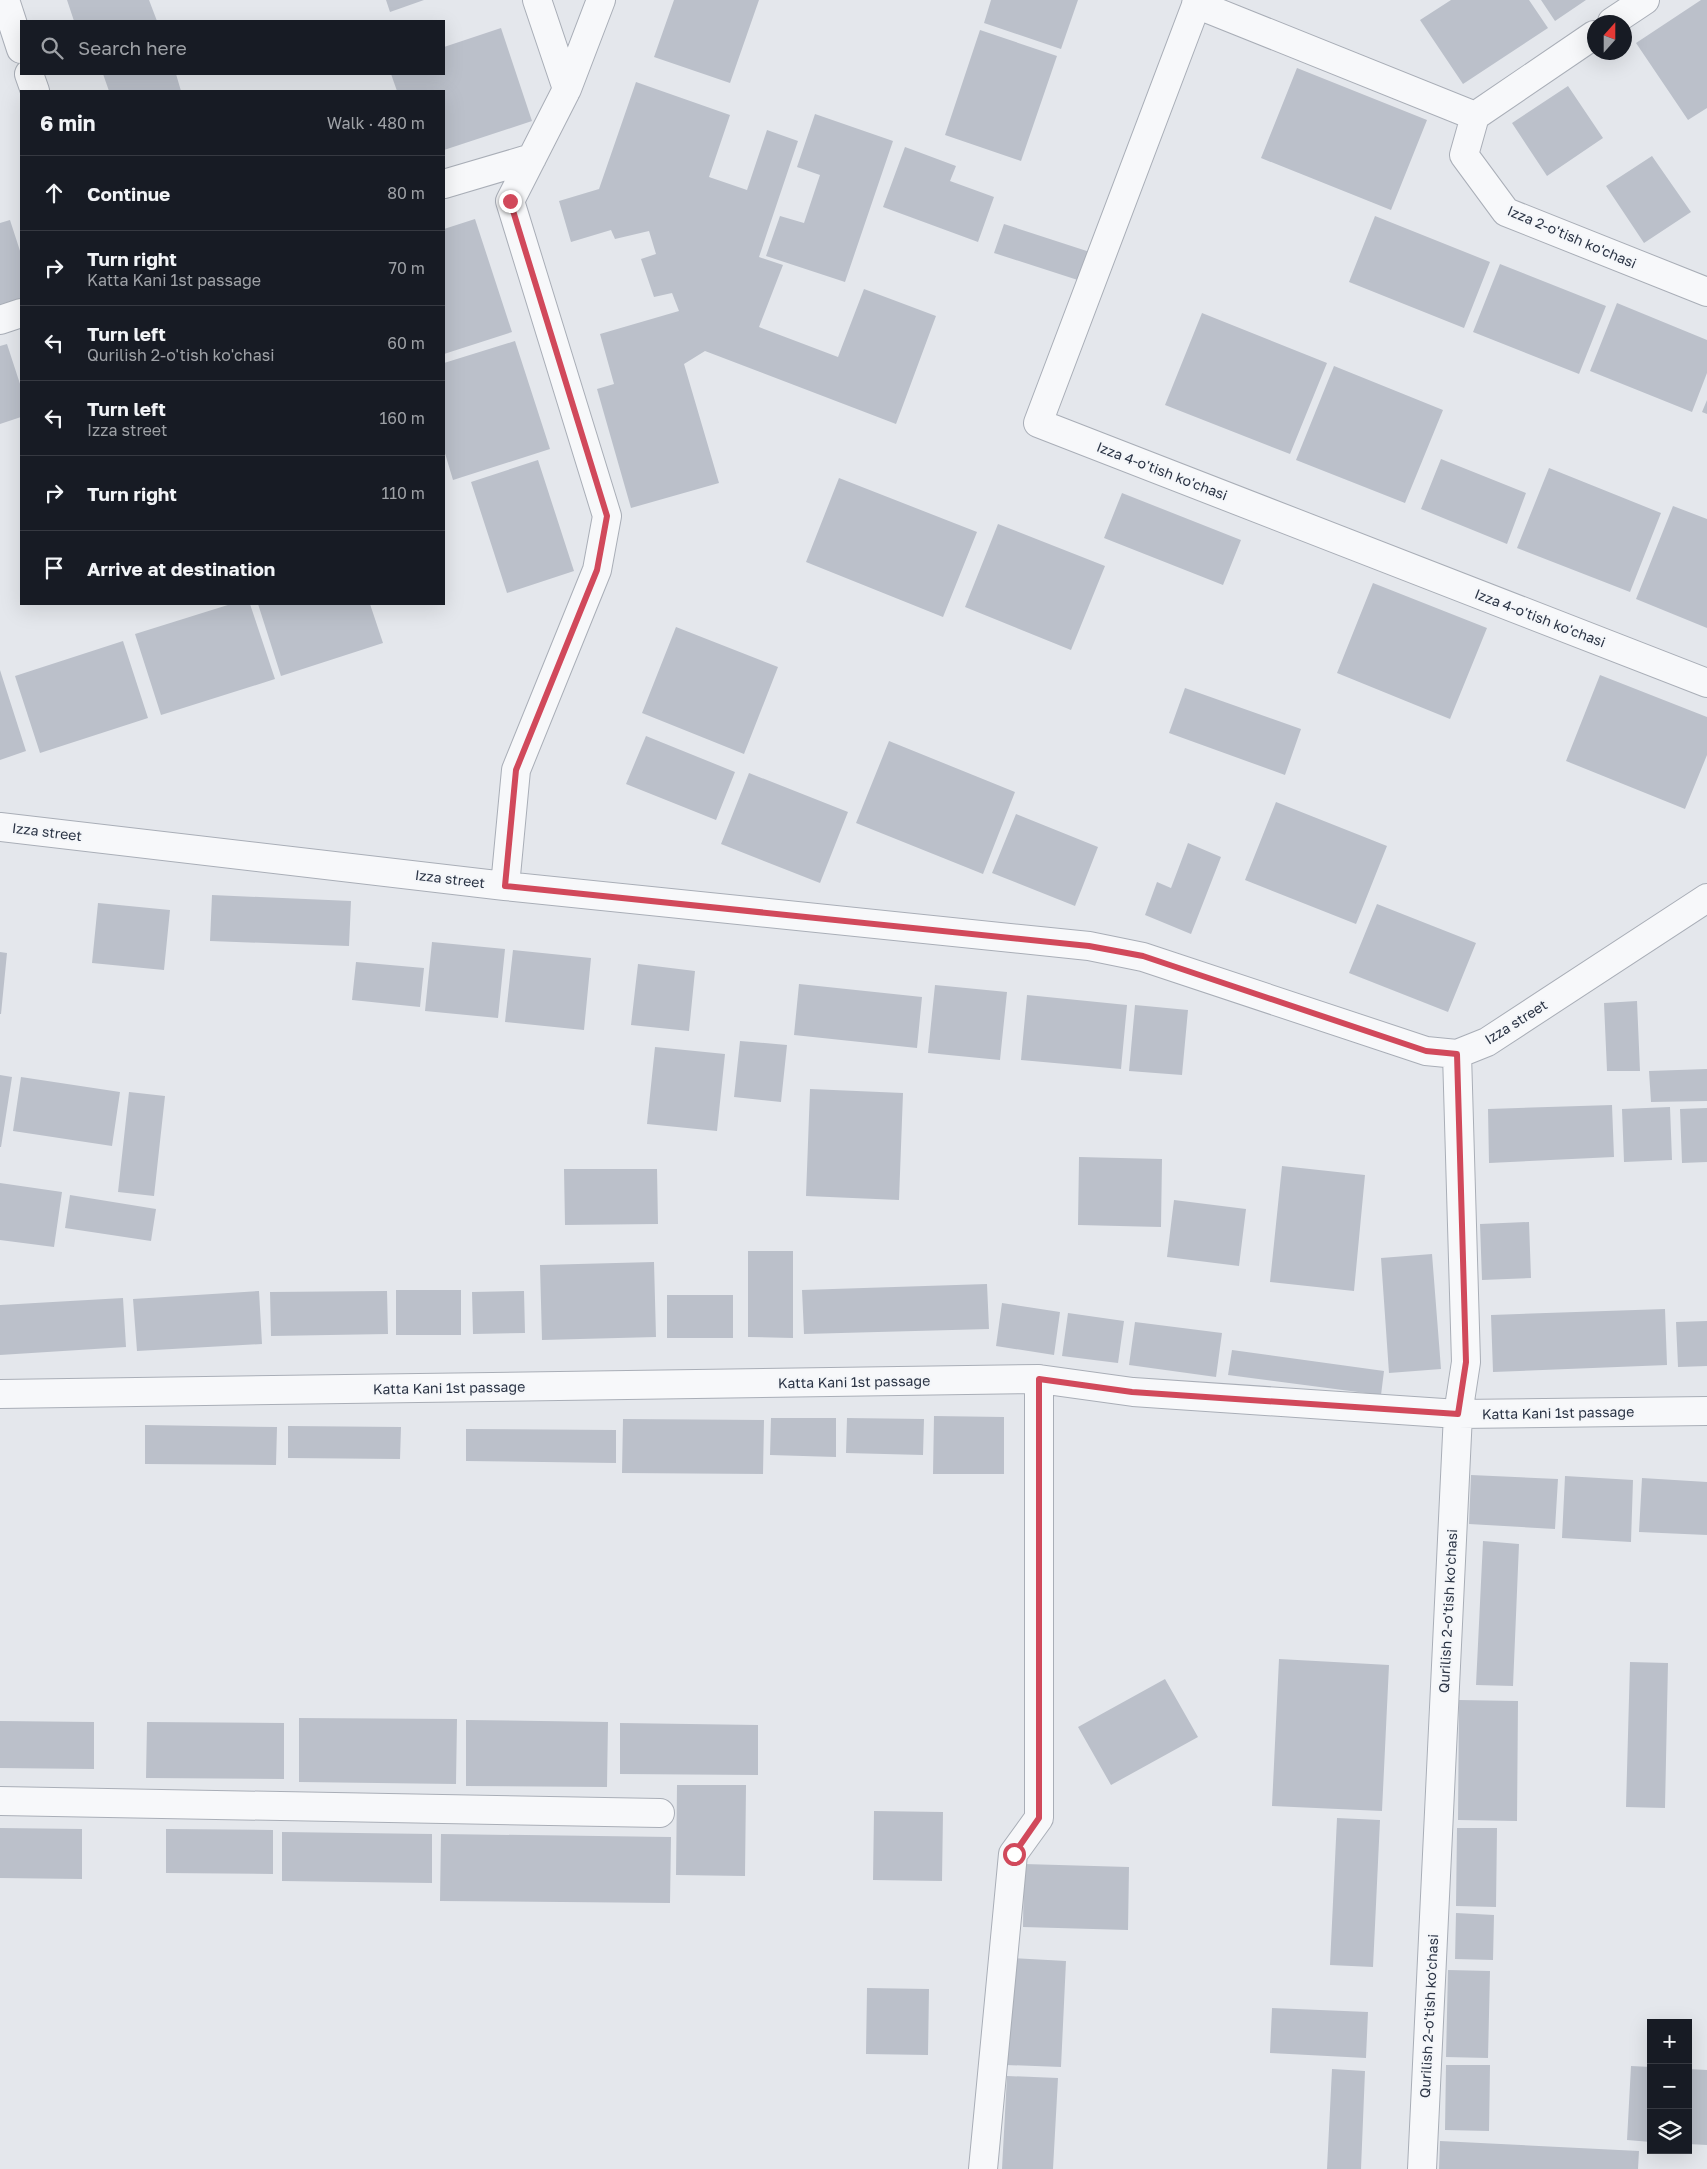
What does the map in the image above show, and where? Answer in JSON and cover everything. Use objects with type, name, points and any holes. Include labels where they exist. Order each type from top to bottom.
[{"type":"street","points":[[5,0],[20,46]]},
{"type":"street","points":[[536,0],[568,89]]},
{"type":"street","points":[[505,886],[516,770],[597,570],[607,516],[510,201],[568,89],[601,0]]},
{"type":"street","points":[[1622,15],[1645,0]]},
{"type":"street","points":[[1197,2],[1475,116],[1587,40]]},
{"type":"street","name":"Izza 4-o'tish ko'chasi","points":[[1197,2],[1038,423],[1707,683]]},
{"type":"street","points":[[29,75],[35,90]]},
{"type":"street","name":"Izza 2-o'tish ko'chasi","points":[[1475,116],[1464,155],[1506,212],[1707,292]]},
{"type":"street","points":[[445,184],[532,158]]},
{"type":"street","points":[[0,320],[20,312]]},
{"type":"street","name":"Izza street","points":[[0,827],[505,886],[1089,946],[1143,956],[1426,1051],[1457,1054],[1488,1042],[1707,898]]},
{"type":"street","name":"Qurilish 2-o'tish ko'chasi","points":[[1422,2169],[1458,1414],[1466,1362],[1457,1054]]},
{"type":"street","points":[[984,2169],[1014,1854],[1039,1818],[1039,1379]]},
{"type":"street","name":"Katta Kani 1st passage","points":[[0,1394],[1039,1379],[1132,1392],[1458,1414],[1707,1410]]},
{"type":"street","points":[[0,1801],[660,1813]]},
{"type":"building","points":[[67,0],[149,0],[157,20],[74,20]]},
{"type":"building","points":[[386,0],[424,0],[390,12]]},
{"type":"building","points":[[674,0],[759,0],[730,83],[654,57]]},
{"type":"building","points":[[991,0],[1078,0],[1061,49],[984,23]]},
{"type":"building","points":[[1451,0],[1529,0],[1548,28],[1463,84],[1420,20]]},
{"type":"building","points":[[1541,0],[1586,0],[1555,21]]},
{"type":"building","points":[[1701,0],[1707,0],[1707,108],[1688,120],[1636,43]]},
{"type":"building","points":[[501,28],[532,121],[445,150],[445,90],[397,90],[391,75],[445,75],[445,47]]},
{"type":"building","points":[[980,30],[1057,56],[1021,161],[945,135]]},
{"type":"building","points":[[1297,68],[1427,120],[1391,210],[1261,158]]},
{"type":"building","points":[[103,75],[176,75],[181,90],[109,90]]},
{"type":"building","points":[[636,82],[730,115],[709,177],[747,190],[767,130],[798,141],[759,257],[783,265],[759,327],[838,357],[864,289],[936,316],[896,424],[705,351],[684,364],[719,483],[631,508],[597,389],[614,384],[600,334],[679,311],[672,293],[654,297],[641,259],[656,254],[649,231],[615,239],[611,230],[571,242],[559,201],[599,189]]},
{"type":"building","points":[[1568,86],[1603,138],[1547,176],[1512,123]]},
{"type":"building","points":[[815,114],[893,141],[845,282],[766,256],[780,216],[804,223],[820,175],[797,167]]},
{"type":"building","points":[[905,147],[956,166],[950,181],[994,197],[978,242],[883,207]]},
{"type":"building","points":[[1652,156],[1691,212],[1644,243],[1606,186]]},
{"type":"building","points":[[1375,216],[1490,262],[1464,328],[1349,282]]},
{"type":"building","points":[[475,219],[512,332],[445,354],[445,229]]},
{"type":"building","points":[[10,220],[20,251],[20,305],[0,312],[0,223]]},
{"type":"building","points":[[1004,224],[1096,254],[1087,283],[994,253]]},
{"type":"building","points":[[1500,264],[1606,306],[1579,374],[1473,332]]},
{"type":"building","points":[[1617,303],[1707,340],[1707,373],[1692,412],[1590,371]]},
{"type":"building","points":[[1202,313],[1327,363],[1290,454],[1165,405]]},
{"type":"building","points":[[515,341],[550,449],[453,480],[445,453],[445,363]]},
{"type":"building","points":[[7,344],[20,384],[20,417],[0,424],[0,346]]},
{"type":"building","points":[[1334,366],[1443,410],[1405,503],[1296,460]]},
{"type":"building","points":[[1707,400],[1707,414],[1702,412]]},
{"type":"building","points":[[1441,459],[1526,493],[1507,544],[1421,509]]},
{"type":"building","points":[[538,460],[574,571],[507,593],[471,482]]},
{"type":"building","points":[[1549,468],[1661,513],[1630,592],[1517,548]]},
{"type":"building","points":[[839,478],[977,532],[943,617],[806,562]]},
{"type":"building","points":[[1122,493],[1241,540],[1223,585],[1104,538]]},
{"type":"building","points":[[1673,506],[1707,519],[1707,628],[1636,599]]},
{"type":"building","points":[[998,524],[1105,566],[1071,650],[965,607]]},
{"type":"building","points":[[1373,583],[1487,628],[1450,719],[1337,673]]},
{"type":"building","points":[[228,605],[250,605],[275,679],[161,715],[135,634]]},
{"type":"building","points":[[258,605],[370,605],[383,643],[281,676]]},
{"type":"building","points":[[676,627],[778,667],[744,754],[642,713]]},
{"type":"building","points":[[123,641],[148,718],[40,753],[15,676]]},
{"type":"building","points":[[0,670],[26,751],[0,760]]},
{"type":"building","points":[[1600,675],[1707,717],[1707,755],[1685,809],[1566,761]]},
{"type":"building","points":[[1185,688],[1301,729],[1285,775],[1169,733]]},
{"type":"building","points":[[646,736],[735,772],[716,820],[626,784]]},
{"type":"building","points":[[889,741],[1015,792],[983,874],[856,823]]},
{"type":"building","points":[[749,773],[848,812],[820,883],[721,844]]},
{"type":"building","points":[[1276,802],[1387,846],[1356,924],[1245,880]]},
{"type":"building","points":[[1016,814],[1098,847],[1075,906],[992,873]]},
{"type":"building","points":[[1188,843],[1221,857],[1191,934],[1145,915],[1157,882],[1171,888]]},
{"type":"building","points":[[212,895],[351,901],[349,946],[210,941]]},
{"type":"building","points":[[98,903],[170,910],[164,970],[92,963]]},
{"type":"building","points":[[1377,904],[1476,943],[1448,1012],[1349,973]]},
{"type":"building","points":[[432,942],[505,949],[498,1018],[425,1011]]},
{"type":"building","points":[[513,950],[591,958],[584,1030],[505,1022]]},
{"type":"building","points":[[0,952],[7,953],[1,1014],[0,1014]]},
{"type":"building","points":[[356,962],[424,968],[420,1007],[352,1000]]},
{"type":"building","points":[[638,964],[695,971],[689,1031],[631,1025]]},
{"type":"building","points":[[799,984],[922,997],[917,1048],[794,1035]]},
{"type":"building","points":[[935,985],[1007,992],[1000,1060],[928,1053]]},
{"type":"building","points":[[1027,995],[1127,1005],[1121,1069],[1021,1060]]},
{"type":"building","points":[[1637,1001],[1640,1071],[1607,1071],[1604,1003]]},
{"type":"building","points":[[1135,1005],[1188,1010],[1182,1075],[1129,1071]]},
{"type":"building","points":[[740,1041],[787,1045],[781,1102],[734,1097]]},
{"type":"building","points":[[655,1047],[725,1054],[717,1131],[647,1124]]},
{"type":"building","points":[[1707,1069],[1707,1101],[1651,1102],[1649,1071]]},
{"type":"building","points":[[0,1075],[12,1077],[1,1147],[0,1147]]},
{"type":"building","points":[[21,1077],[120,1092],[112,1146],[13,1131]]},
{"type":"building","points":[[810,1089],[903,1093],[899,1200],[806,1196]]},
{"type":"building","points":[[129,1092],[165,1096],[154,1196],[118,1192]]},
{"type":"building","points":[[1612,1105],[1614,1157],[1489,1163],[1488,1109]]},
{"type":"building","points":[[1670,1107],[1672,1160],[1624,1162],[1622,1109]]},
{"type":"building","points":[[1707,1108],[1707,1162],[1682,1163],[1680,1109]]},
{"type":"building","points":[[1079,1157],[1162,1159],[1161,1227],[1078,1225]]},
{"type":"building","points":[[1282,1166],[1365,1175],[1354,1291],[1270,1282]]},
{"type":"building","points":[[564,1169],[657,1169],[658,1224],[565,1225]]},
{"type":"building","points":[[0,1183],[62,1192],[54,1247],[0,1240]]},
{"type":"building","points":[[70,1195],[156,1209],[151,1241],[65,1228]]},
{"type":"building","points":[[1174,1200],[1246,1209],[1239,1266],[1167,1257]]},
{"type":"building","points":[[1529,1222],[1531,1278],[1482,1280],[1480,1224]]},
{"type":"building","points":[[748,1251],[793,1251],[793,1338],[748,1337]]},
{"type":"building","points":[[1432,1254],[1441,1369],[1389,1373],[1381,1258]]},
{"type":"building","points":[[654,1262],[656,1337],[542,1340],[540,1265]]},
{"type":"building","points":[[987,1284],[989,1329],[804,1334],[802,1290]]},
{"type":"building","points":[[396,1290],[461,1290],[461,1335],[396,1335]]},
{"type":"building","points":[[259,1291],[262,1344],[137,1351],[133,1299]]},
{"type":"building","points":[[387,1291],[388,1334],[271,1336],[270,1292]]},
{"type":"building","points":[[524,1291],[525,1333],[473,1334],[472,1292]]},
{"type":"building","points":[[667,1295],[733,1295],[733,1338],[667,1338]]},
{"type":"building","points":[[123,1298],[126,1347],[0,1355],[0,1305]]},
{"type":"building","points":[[1002,1303],[1060,1312],[1054,1355],[996,1346]]},
{"type":"building","points":[[1665,1309],[1667,1365],[1493,1372],[1491,1315]]},
{"type":"building","points":[[1068,1313],[1124,1321],[1118,1363],[1062,1356]]},
{"type":"building","points":[[1707,1321],[1707,1366],[1678,1367],[1676,1322]]},
{"type":"building","points":[[1135,1322],[1222,1333],[1216,1377],[1129,1365]]},
{"type":"building","points":[[1232,1350],[1384,1371],[1381,1395],[1228,1375]]},
{"type":"building","points":[[934,1416],[1004,1417],[1004,1474],[933,1474]]},
{"type":"building","points":[[771,1418],[836,1418],[836,1457],[770,1455]]},
{"type":"building","points":[[847,1418],[924,1419],[923,1455],[846,1453]]},
{"type":"building","points":[[623,1419],[764,1420],[763,1474],[622,1473]]},
{"type":"building","points":[[145,1425],[277,1427],[276,1465],[145,1464]]},
{"type":"building","points":[[288,1426],[401,1427],[400,1459],[288,1458]]},
{"type":"building","points":[[466,1429],[616,1430],[616,1463],[466,1461]]},
{"type":"building","points":[[1471,1475],[1558,1479],[1555,1529],[1469,1524]]},
{"type":"building","points":[[1565,1476],[1633,1480],[1631,1542],[1562,1538]]},
{"type":"building","points":[[1642,1478],[1707,1482],[1707,1535],[1639,1532]]},
{"type":"building","points":[[1483,1541],[1519,1544],[1513,1686],[1476,1685]]},
{"type":"building","points":[[1279,1659],[1389,1665],[1382,1811],[1272,1806]]},
{"type":"building","points":[[1630,1662],[1668,1663],[1665,1808],[1626,1807]]},
{"type":"building","points":[[1165,1679],[1198,1737],[1111,1785],[1078,1727]]},
{"type":"building","points":[[1459,1700],[1518,1701],[1517,1821],[1458,1820]]},
{"type":"building","points":[[299,1718],[457,1719],[456,1784],[299,1782]]},
{"type":"building","points":[[466,1720],[608,1722],[607,1787],[466,1786]]},
{"type":"building","points":[[0,1721],[94,1722],[94,1769],[0,1768]]},
{"type":"building","points":[[147,1722],[284,1723],[284,1779],[146,1778]]},
{"type":"building","points":[[620,1723],[758,1725],[758,1775],[620,1774]]},
{"type":"building","points":[[677,1785],[746,1785],[745,1876],[676,1875]]},
{"type":"building","points":[[874,1811],[943,1812],[942,1881],[873,1880]]},
{"type":"building","points":[[1337,1818],[1380,1820],[1373,1967],[1330,1965]]},
{"type":"building","points":[[0,1828],[82,1829],[82,1879],[0,1878]]},
{"type":"building","points":[[1457,1828],[1497,1828],[1496,1907],[1456,1906]]},
{"type":"building","points":[[166,1829],[273,1830],[273,1874],[166,1873]]},
{"type":"building","points":[[282,1832],[432,1834],[432,1883],[282,1881]]},
{"type":"building","points":[[441,1834],[671,1837],[670,1903],[440,1901]]},
{"type":"building","points":[[1024,1864],[1129,1867],[1128,1930],[1023,1927]]},
{"type":"building","points":[[1456,1913],[1494,1915],[1493,1960],[1455,1959]]},
{"type":"building","points":[[1011,1958],[1066,1961],[1061,2067],[1006,2065]]},
{"type":"building","points":[[1448,1970],[1490,1971],[1488,2058],[1446,2057]]},
{"type":"building","points":[[867,1988],[929,1989],[928,2055],[866,2054]]},
{"type":"building","points":[[1272,2008],[1368,2012],[1366,2058],[1270,2053]]},
{"type":"building","points":[[1446,2065],[1490,2065],[1489,2131],[1445,2130]]},
{"type":"building","points":[[1631,2066],[1647,2067],[1647,2142],[1627,2140]]},
{"type":"building","points":[[1332,2069],[1365,2071],[1361,2169],[1327,2169]]},
{"type":"building","points":[[1692,2069],[1707,2070],[1707,2145],[1692,2144]]},
{"type":"building","points":[[1007,2076],[1058,2078],[1053,2169],[1002,2169]]},
{"type":"building","points":[[1440,2141],[1639,2151],[1638,2169],[1439,2169]]},
{"type":"route","points":[[510,201],[607,516],[597,570],[516,770],[505,886],[1089,946],[1143,956],[1426,1051],[1457,1054],[1466,1362],[1458,1414],[1132,1392],[1039,1379],[1039,1818],[1014,1854]]}]
